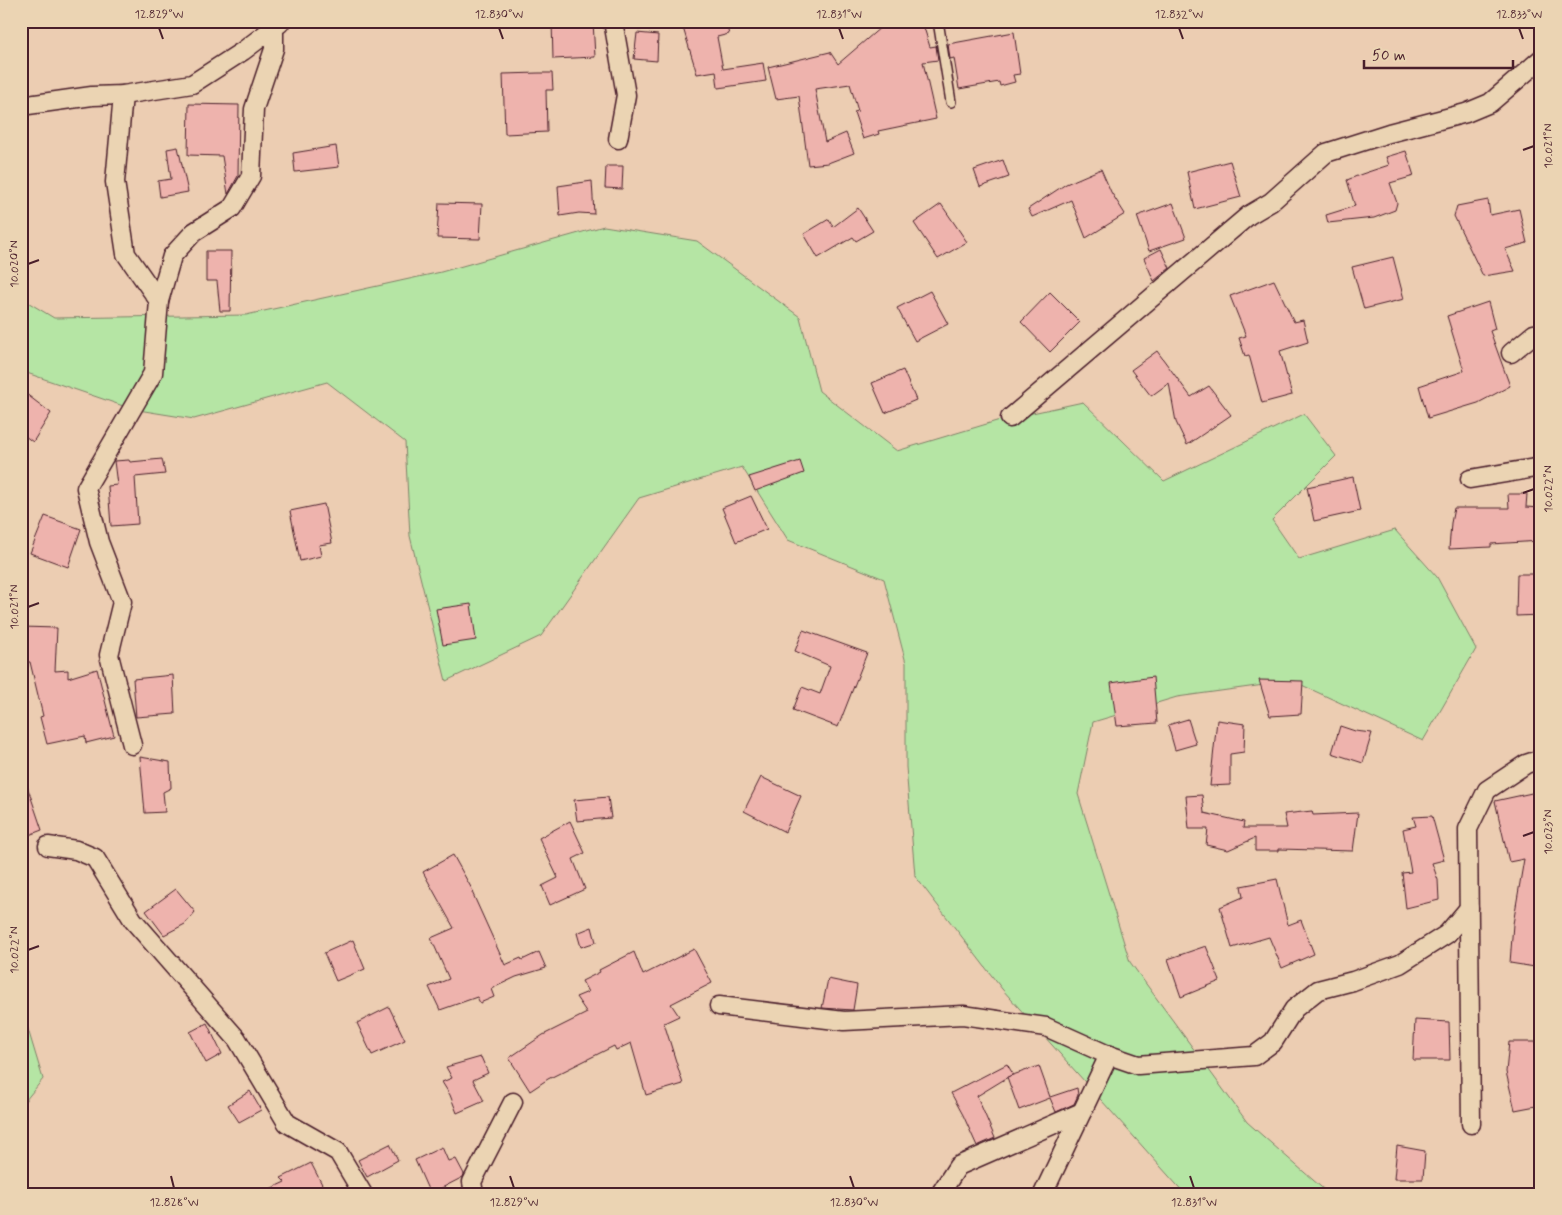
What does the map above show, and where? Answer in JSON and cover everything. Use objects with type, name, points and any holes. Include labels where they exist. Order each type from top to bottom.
[{"type":"street","points":[[612,21],[626,95],[618,139]]},
{"type":"street","points":[[21,106],[92,96],[123,95],[192,84],[278,24]]},
{"type":"street","points":[[132,745],[110,655],[122,602],[99,542],[86,488],[153,373],[159,301],[172,256],[194,232],[232,208],[251,176],[254,109],[274,49],[278,24]]},
{"type":"street","points":[[1010,418],[1249,215],[1271,202],[1326,153],[1389,133],[1466,113],[1490,103],[1541,59]]},
{"type":"street","points":[[123,95],[115,182],[126,254],[159,301]]},
{"type":"street","points":[[1511,354],[1534,334],[1541,333]]},
{"type":"street","points":[[1470,479],[1541,467]]},
{"type":"street","points":[[1471,1124],[1468,828],[1487,790],[1526,764],[1541,759]]},
{"type":"street","points":[[48,846],[76,850],[95,858],[133,920],[237,1039],[287,1123],[338,1152],[363,1194]]},
{"type":"street","points":[[719,1006],[844,1021],[963,1015],[1046,1027],[1109,1055],[1138,1065],[1254,1056],[1273,1042],[1294,1009],[1318,990],[1353,981],[1400,964],[1447,934],[1469,908]]},
{"type":"street","points":[[1043,1194],[1109,1055]]},
{"type":"street","points":[[474,1194],[472,1182],[513,1102]]},
{"type":"street","points":[[940,1194],[958,1166],[1082,1112]]},
{"type":"lane","points":[[938,21],[951,102]]},
{"type":"green space","points":[[604,226],[697,241],[800,317],[819,391],[897,451],[1000,420],[1083,402],[1164,481],[1304,414],[1336,456],[1272,520],[1299,559],[1395,530],[1437,577],[1476,649],[1423,741],[1293,681],[1177,697],[1093,722],[1078,794],[1130,962],[1247,1122],[1329,1194],[1185,1194],[1002,989],[915,876],[906,767],[906,663],[884,579],[788,540],[742,467],[639,498],[541,636],[446,681],[410,536],[405,442],[327,382],[194,419],[132,409],[21,371],[21,298],[54,318],[246,315],[441,272]]},
{"type":"green space","points":[[21,1006],[43,1079],[21,1106]]},
{"type":"building","points":[[552,21],[593,21],[595,57],[553,59]]},
{"type":"building","points":[[681,21],[725,21],[729,34],[717,37],[723,69],[763,63],[766,81],[718,88],[716,71],[697,74]]},
{"type":"building","points":[[888,21],[922,21],[930,47],[936,46],[938,60],[923,62],[936,119],[878,131],[879,134],[863,139],[854,112],[858,111],[850,84],[815,89],[825,142],[846,133],[854,153],[828,163],[808,165],[799,96],[776,99],[768,67],[830,52],[838,64]]},
{"type":"building","points":[[1014,32],[1020,74],[1013,75],[1015,82],[1000,86],[999,82],[959,89],[954,58],[950,59],[948,44]]},
{"type":"building","points":[[637,33],[658,35],[657,61],[634,59]]},
{"type":"building","points":[[552,73],[553,90],[546,90],[547,132],[505,134],[503,74]]},
{"type":"building","points":[[189,104],[239,105],[238,176],[228,194],[222,156],[188,155]]},
{"type":"building","points":[[336,146],[339,167],[295,172],[293,153]]},
{"type":"building","points":[[178,147],[188,192],[160,197],[158,181],[171,179],[167,149]]},
{"type":"building","points":[[1406,151],[1414,176],[1390,183],[1397,203],[1395,210],[1374,218],[1328,223],[1326,215],[1355,206],[1347,180],[1389,165],[1386,157]]},
{"type":"building","points":[[1003,160],[1009,177],[980,187],[974,170]]},
{"type":"building","points":[[1230,161],[1241,197],[1195,209],[1187,172]]},
{"type":"building","points":[[606,166],[623,166],[622,189],[605,188]]},
{"type":"building","points":[[1101,169],[1111,192],[1125,214],[1086,238],[1071,200],[1032,217],[1028,209],[1066,184]]},
{"type":"building","points":[[592,181],[594,214],[579,213],[560,216],[558,186]]},
{"type":"building","points":[[1488,200],[1490,215],[1519,209],[1527,243],[1505,249],[1515,271],[1483,276],[1454,216],[1457,206]]},
{"type":"building","points":[[439,203],[482,204],[480,239],[437,238]]},
{"type":"building","points":[[1173,203],[1186,238],[1149,251],[1137,216]]},
{"type":"building","points":[[941,204],[967,242],[938,259],[914,223]]},
{"type":"building","points":[[858,208],[873,231],[856,241],[853,237],[818,258],[804,234],[829,219],[833,227]]},
{"type":"building","points":[[1161,249],[1170,268],[1154,281],[1144,258]]},
{"type":"building","points":[[206,251],[231,251],[230,311],[220,311],[217,281],[206,281]]},
{"type":"building","points":[[1393,257],[1404,299],[1364,309],[1352,267]]},
{"type":"building","points":[[1274,280],[1294,322],[1303,320],[1308,342],[1280,351],[1292,395],[1262,403],[1249,355],[1245,356],[1239,338],[1246,336],[1230,296]]},
{"type":"building","points":[[930,291],[948,324],[915,341],[897,308]]},
{"type":"building","points":[[1050,292],[1080,322],[1050,352],[1021,322]]},
{"type":"building","points":[[1488,302],[1495,329],[1490,331],[1510,386],[1478,403],[1428,418],[1419,386],[1464,371],[1447,316]]},
{"type":"building","points":[[1157,351],[1191,397],[1209,386],[1231,415],[1187,445],[1176,422],[1169,383],[1151,396],[1131,370]]},
{"type":"building","points":[[903,370],[916,400],[885,413],[872,383]]},
{"type":"building","points":[[21,390],[51,413],[33,442],[21,433]]},
{"type":"building","points":[[162,459],[165,474],[135,477],[138,524],[111,526],[108,486],[117,485],[114,461],[129,460],[130,462]]},
{"type":"building","points":[[800,461],[804,473],[755,491],[749,477]]},
{"type":"building","points":[[1353,477],[1360,511],[1314,521],[1307,487]]},
{"type":"building","points":[[1508,494],[1527,494],[1526,507],[1541,508],[1541,541],[1491,544],[1491,547],[1449,549],[1454,508],[1509,508]]},
{"type":"building","points":[[751,496],[767,529],[736,542],[722,508]]},
{"type":"building","points":[[324,504],[332,543],[319,545],[321,556],[300,561],[290,511]]},
{"type":"building","points":[[45,516],[81,529],[68,567],[30,553]]},
{"type":"building","points":[[1517,574],[1541,574],[1541,615],[1516,616]]},
{"type":"building","points":[[471,604],[476,640],[443,645],[436,609]]},
{"type":"building","points":[[22,627],[57,628],[55,671],[68,670],[68,678],[97,669],[114,736],[86,743],[85,736],[47,744],[40,717],[43,716],[30,662],[21,661]]},
{"type":"building","points":[[803,630],[867,653],[838,727],[793,710],[802,687],[820,694],[830,666],[795,651]]},
{"type":"building","points":[[173,675],[175,714],[136,717],[133,679]]},
{"type":"building","points":[[1153,677],[1157,723],[1117,726],[1111,683]]},
{"type":"building","points":[[1259,680],[1303,681],[1301,714],[1270,716]]},
{"type":"building","points":[[1188,719],[1196,744],[1175,750],[1168,725]]},
{"type":"building","points":[[1217,720],[1245,724],[1244,752],[1230,754],[1230,785],[1210,786]]},
{"type":"building","points":[[1340,726],[1355,731],[1372,733],[1363,763],[1332,753]]},
{"type":"building","points":[[140,757],[170,762],[171,788],[163,792],[165,812],[145,813]]},
{"type":"building","points":[[21,777],[24,777],[42,830],[21,838]]},
{"type":"building","points":[[761,777],[801,796],[785,832],[744,811]]},
{"type":"building","points":[[1541,791],[1541,968],[1510,963],[1513,924],[1524,859],[1509,862],[1495,801]]},
{"type":"building","points":[[1202,795],[1204,813],[1244,822],[1243,828],[1287,828],[1284,814],[1312,811],[1313,815],[1358,813],[1353,851],[1279,849],[1279,851],[1255,851],[1255,838],[1228,850],[1206,845],[1208,829],[1189,829],[1186,796]]},
{"type":"building","points":[[608,797],[611,818],[577,821],[574,800]]},
{"type":"building","points":[[1432,816],[1444,860],[1432,863],[1438,880],[1439,900],[1406,908],[1402,873],[1411,872],[1403,829],[1416,826],[1413,817]]},
{"type":"building","points":[[570,821],[585,853],[573,859],[585,889],[550,905],[542,886],[558,878],[539,838]]},
{"type":"building","points":[[453,855],[473,891],[505,965],[539,952],[546,968],[516,977],[491,989],[494,997],[480,1003],[477,997],[440,1010],[429,987],[449,979],[431,938],[454,928],[423,872]]},
{"type":"building","points":[[1277,879],[1288,925],[1301,920],[1314,954],[1282,968],[1269,937],[1232,948],[1220,907],[1243,897],[1241,886]]},
{"type":"building","points":[[176,889],[195,912],[185,924],[164,935],[146,911]]},
{"type":"building","points":[[592,927],[596,942],[581,947],[577,933]]},
{"type":"building","points":[[353,940],[365,969],[336,981],[324,953]]},
{"type":"building","points":[[1206,946],[1220,981],[1181,997],[1168,959]]},
{"type":"building","points":[[694,949],[712,983],[671,1004],[679,1016],[664,1023],[683,1084],[646,1095],[631,1043],[616,1050],[614,1046],[548,1079],[530,1091],[509,1058],[543,1035],[587,1013],[576,997],[588,992],[582,981],[634,952],[643,975]]},
{"type":"building","points":[[828,979],[857,985],[853,1010],[822,1008]]},
{"type":"building","points":[[389,1007],[405,1040],[372,1055],[357,1023]]},
{"type":"building","points":[[1415,1020],[1449,1022],[1450,1060],[1413,1060]]},
{"type":"building","points":[[207,1023],[222,1054],[206,1063],[190,1032]]},
{"type":"building","points":[[1509,1042],[1540,1042],[1541,1105],[1515,1110],[1506,1072]]},
{"type":"building","points":[[481,1057],[488,1073],[473,1080],[484,1101],[457,1113],[450,1095],[442,1082],[452,1078],[446,1067]]},
{"type":"building","points":[[1007,1064],[1013,1074],[977,1096],[995,1138],[977,1146],[951,1093]]},
{"type":"building","points":[[1039,1066],[1050,1097],[1077,1088],[1078,1095],[1074,1104],[1056,1112],[1050,1098],[1019,1110],[1007,1077]]},
{"type":"building","points":[[250,1091],[261,1110],[239,1122],[228,1105]]},
{"type":"building","points":[[390,1144],[398,1160],[367,1177],[358,1160]]},
{"type":"building","points":[[1397,1146],[1425,1151],[1423,1179],[1394,1179]]},
{"type":"building","points":[[442,1147],[448,1161],[456,1159],[464,1174],[463,1177],[430,1194],[415,1160]]},
{"type":"building","points":[[311,1163],[327,1194],[259,1194],[285,1182],[281,1178]]}]
